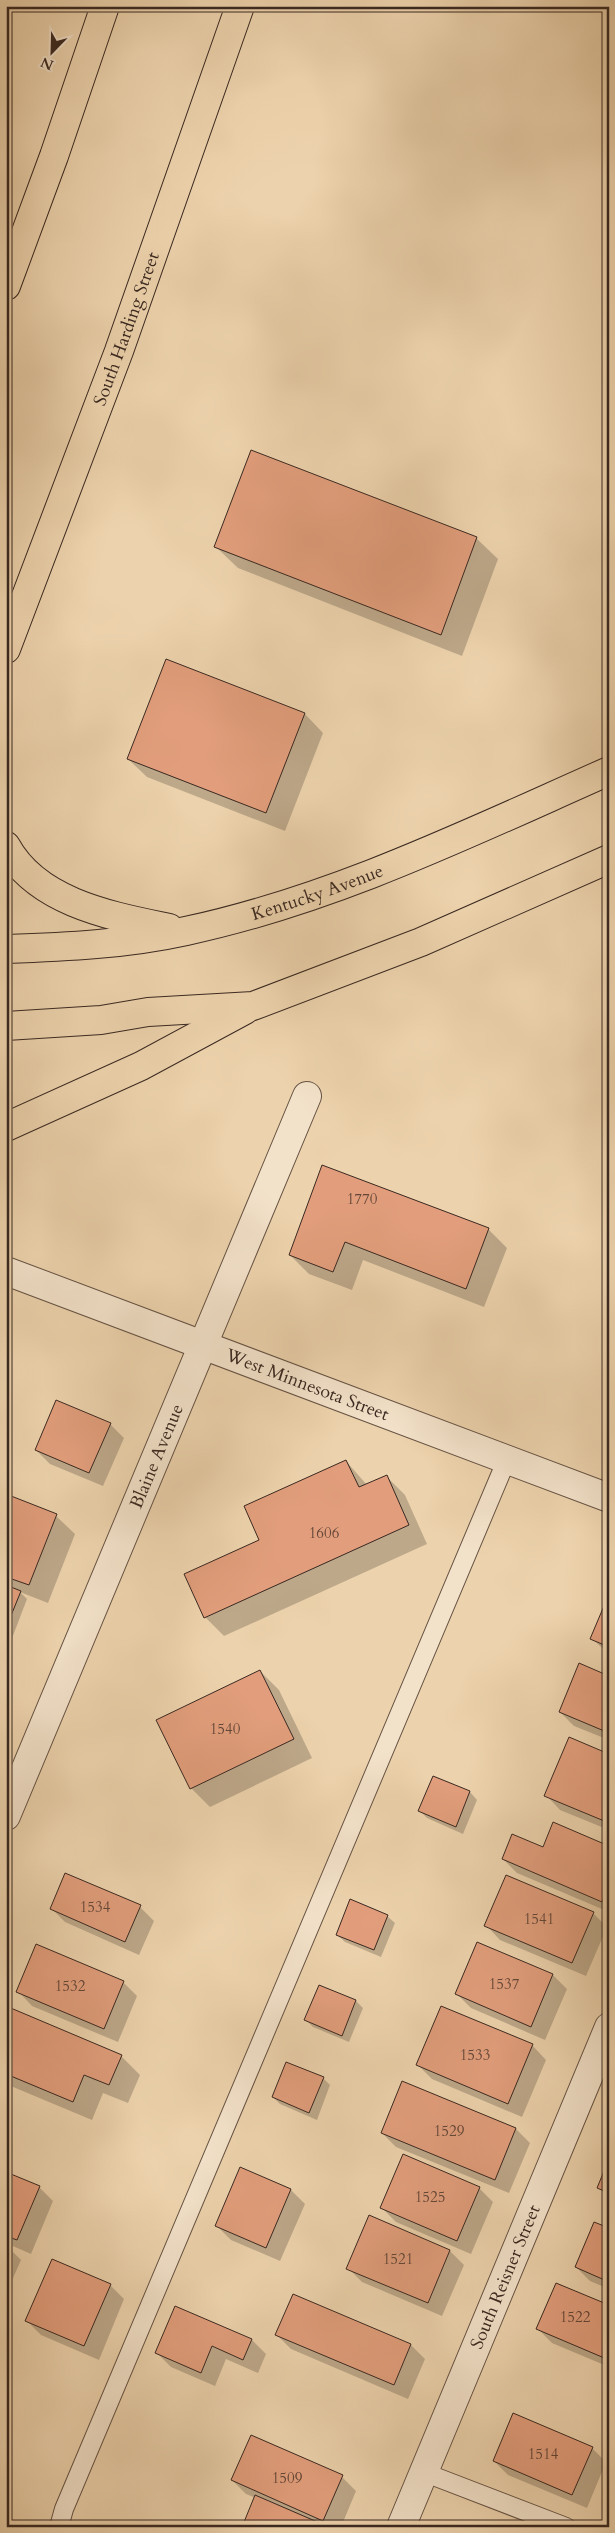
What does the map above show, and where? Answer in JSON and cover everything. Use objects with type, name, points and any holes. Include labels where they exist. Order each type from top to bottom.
[{"type":"main road","points":[[6,286],[54,156],[105,6]]},
{"type":"main road","name":"South Harding Street","points":[[6,649],[119,351],[240,6]]},
{"type":"main road","name":"Kentucky Avenue","points":[[6,949],[73,946],[186,931],[253,914],[341,886],[389,868],[609,771]]},
{"type":"main road","points":[[6,846],[28,876],[58,894],[116,916],[186,931]]},
{"type":"main road","points":[[6,1127],[141,1066],[253,1006],[421,942],[609,858]]},
{"type":"main road","points":[[6,1026],[101,1020],[148,1012],[253,1006]]},
{"type":"street","name":"Blaine Avenue","points":[[6,1816],[307,1096]]},
{"type":"street","name":"West Minnesota Street","points":[[6,1271],[609,1498]]},
{"type":"street","name":"South Reisner Street","points":[[401,2527],[609,2027]]},
{"type":"lane","points":[[59,2527],[72,2490],[507,1459]]},
{"type":"lane","points":[[424,2472],[566,2527]]},
{"type":"building","points":[[251,450],[477,537],[441,635],[214,547]]},
{"type":"building","points":[[166,659],[305,713],[266,813],[127,759]]},
{"type":"building","points":[[322,1165],[489,1228],[466,1289],[345,1242],[333,1272],[289,1255]]},
{"type":"building","points":[[56,1400],[111,1423],[89,1473],[35,1450]]},
{"type":"building","points":[[346,1460],[359,1487],[387,1475],[409,1525],[204,1618],[184,1574],[259,1540],[244,1506]]},
{"type":"building","points":[[6,1494],[57,1514],[29,1585],[6,1577]]},
{"type":"building","points":[[6,1585],[21,1591],[6,1628]]},
{"type":"building","points":[[609,1594],[609,1647],[590,1639]]},
{"type":"building","points":[[579,1663],[609,1676],[609,1733],[559,1712]]},
{"type":"building","points":[[260,1670],[294,1739],[190,1789],[156,1720]]},
{"type":"building","points":[[569,1737],[609,1754],[609,1823],[544,1796]]},
{"type":"building","points":[[433,1776],[470,1791],[456,1827],[418,1811]]},
{"type":"building","points":[[553,1822],[609,1846],[609,1887],[602,1902],[502,1859],[512,1834],[543,1847]]},
{"type":"building","points":[[65,1873],[141,1905],[125,1942],[50,1909]]},
{"type":"building","points":[[506,1875],[594,1912],[572,1963],[484,1926]]},
{"type":"building","points":[[350,1899],[388,1915],[374,1950],[336,1935]]},
{"type":"building","points":[[477,1942],[553,1974],[531,2027],[455,1994]]},
{"type":"building","points":[[36,1944],[124,1981],[104,2029],[16,1992]]},
{"type":"building","points":[[319,1985],[356,2000],[342,2036],[304,2020]]},
{"type":"building","points":[[6,2006],[122,2055],[109,2085],[84,2075],[73,2102],[6,2074]]},
{"type":"building","points":[[441,2006],[533,2044],[508,2104],[416,2065]]},
{"type":"building","points":[[286,2062],[324,2077],[309,2113],[272,2097]]},
{"type":"building","points":[[402,2081],[516,2128],[495,2180],[381,2133]]},
{"type":"building","points":[[403,2154],[480,2187],[457,2241],[380,2208]]},
{"type":"building","points":[[609,2159],[609,2193],[597,2188]]},
{"type":"building","points":[[240,2167],[291,2189],[266,2248],[215,2226]]},
{"type":"building","points":[[6,2172],[40,2186],[17,2240],[6,2236]]},
{"type":"building","points":[[369,2215],[450,2250],[428,2303],[346,2269]]},
{"type":"building","points":[[594,2222],[609,2228],[609,2282],[575,2267]]},
{"type":"building","points":[[52,2259],[111,2284],[84,2346],[25,2321]]},
{"type":"building","points":[[556,2283],[609,2305],[609,2360],[536,2329]]},
{"type":"building","points":[[293,2294],[411,2344],[394,2385],[275,2335]]},
{"type":"building","points":[[175,2306],[252,2339],[243,2360],[212,2346],[201,2373],[155,2353]]},
{"type":"building","points":[[513,2413],[593,2447],[572,2495],[493,2461]]},
{"type":"building","points":[[251,2435],[343,2475],[323,2521],[231,2480]]},
{"type":"building","points":[[255,2495],[329,2527],[242,2527]]}]
